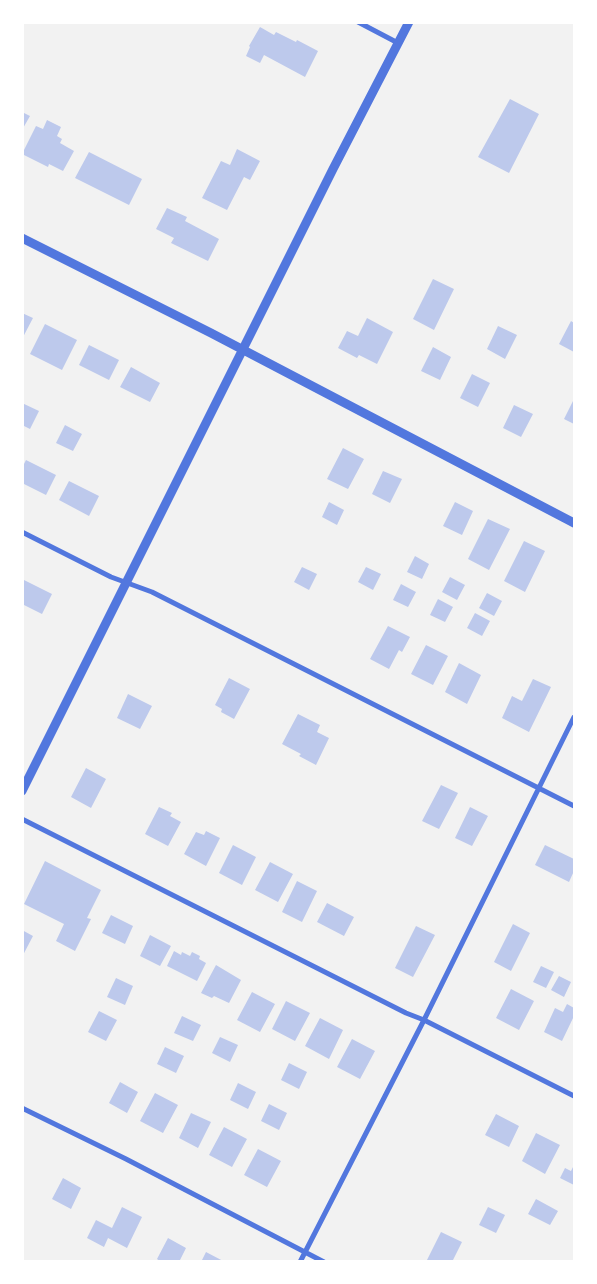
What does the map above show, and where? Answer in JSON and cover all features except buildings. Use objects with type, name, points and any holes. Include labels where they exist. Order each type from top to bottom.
[{"type":"street","points":[[358,22],[398,44]]},
{"type":"street","points":[[22,791],[244,351],[333,169],[409,22]]},
{"type":"street","points":[[22,238],[574,523]]},
{"type":"street","points":[[22,532],[111,577],[152,592],[574,806]]},
{"type":"street","points":[[300,1262],[424,1020],[574,717]]},
{"type":"street","points":[[22,819],[397,1009],[424,1020],[574,1096]]},
{"type":"street","points":[[22,1108],[126,1159],[324,1262]]}]
